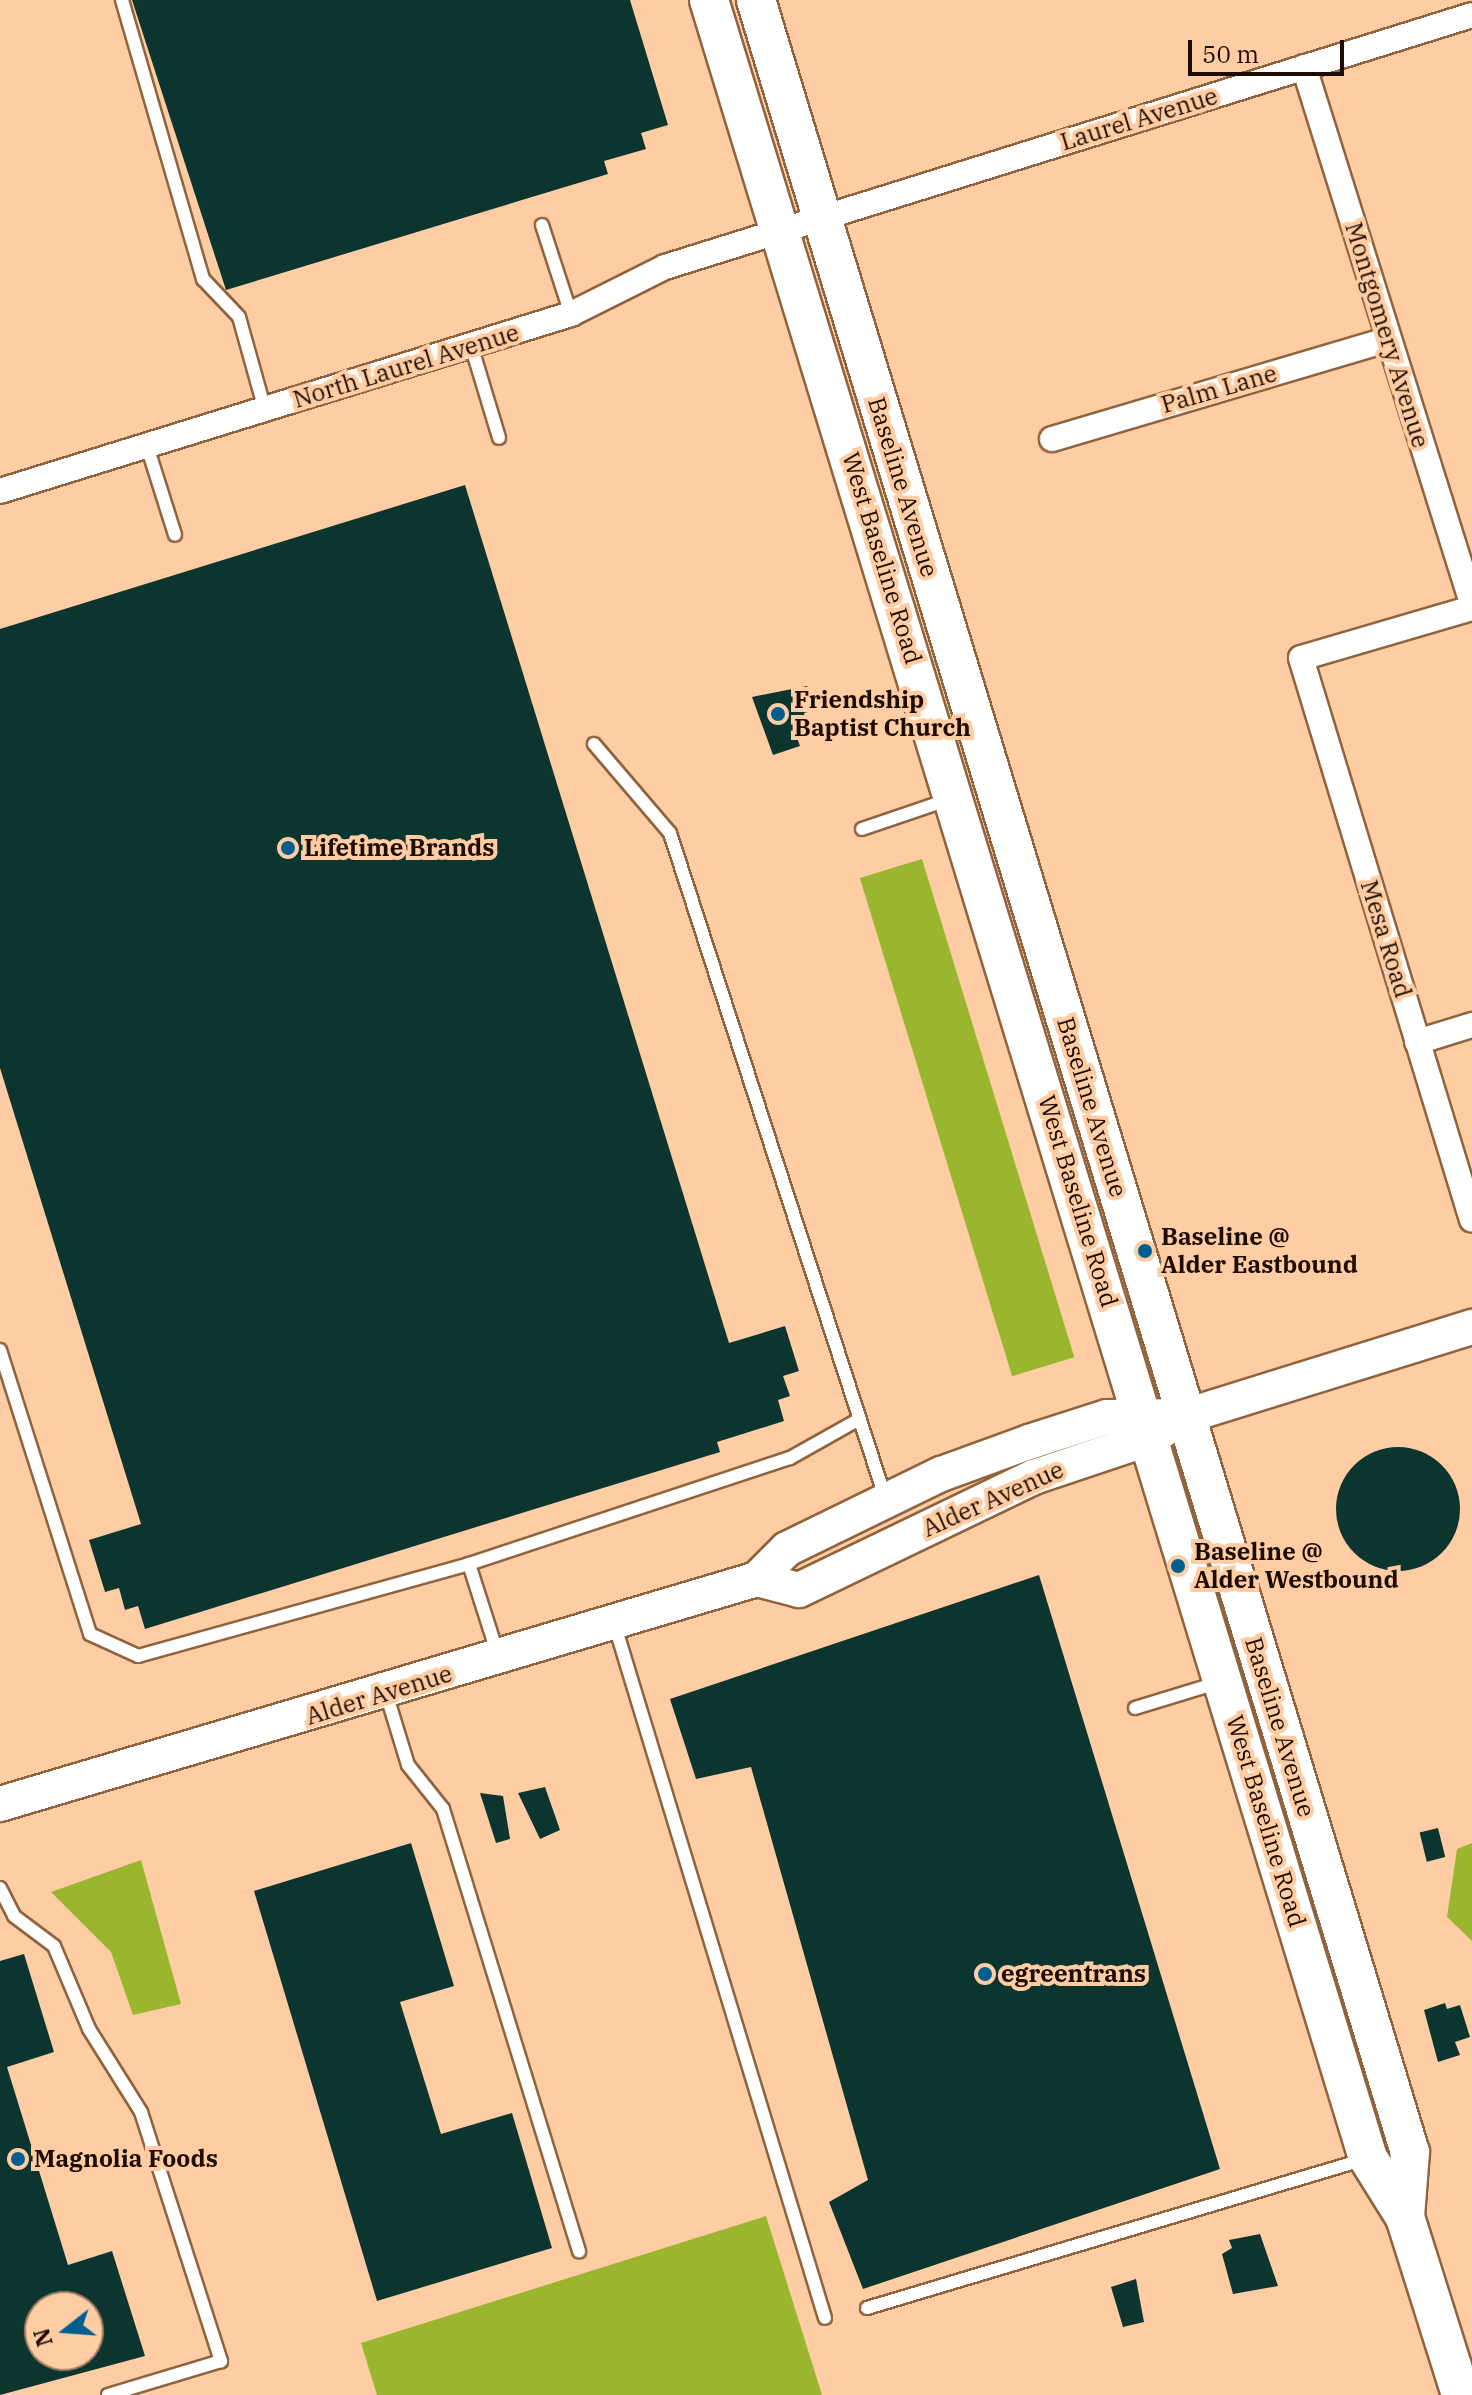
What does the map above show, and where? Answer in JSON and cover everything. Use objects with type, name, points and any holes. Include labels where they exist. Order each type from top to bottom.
[{"type":"main road","name":"West Baseline Road","points":[[709,0],[803,224],[956,798],[1146,1427],[1368,2158],[1405,2217],[1461,2395]]},
{"type":"main road","name":"Baseline Avenue","points":[[756,0],[803,224],[1186,1416],[1410,2152],[1405,2217]]},
{"type":"main road","name":"Alder Avenue","points":[[757,1579],[799,1590],[1146,1427],[1472,1327]]},
{"type":"main road","name":"Alder Avenue","points":[[0,1804],[386,1693],[757,1579],[787,1549],[886,1500],[1029,1442],[1107,1417],[1146,1427]]},
{"type":"street","name":"Laurel Avenue","points":[[803,224],[1472,15]]},
{"type":"street","name":"Montgomery Avenue","points":[[1304,67],[1472,606]]},
{"type":"street","name":"North Laurel Avenue","points":[[0,491],[571,314],[665,267],[803,224]]},
{"type":"street","name":"Palm Lane","points":[[1052,439],[1387,340]]},
{"type":"street","name":"Mesa Road","points":[[1472,606],[1301,658],[1472,1220]]},
{"type":"street","points":[[1417,1042],[1472,1025]]},
{"type":"lane","points":[[122,0],[203,279],[239,317],[265,410]]},
{"type":"lane","points":[[542,225],[571,314]]},
{"type":"lane","points":[[471,345],[499,438]]},
{"type":"lane","points":[[147,446],[175,535]]},
{"type":"lane","points":[[594,744],[670,833],[856,1421],[886,1500]]},
{"type":"lane","points":[[862,829],[956,798]]},
{"type":"lane","points":[[0,1350],[90,1634],[138,1656],[469,1564],[790,1458],[856,1421]]},
{"type":"lane","points":[[469,1564],[499,1658]]},
{"type":"lane","points":[[614,1622],[825,2318]]},
{"type":"lane","points":[[1135,1708],[1223,1681]]},
{"type":"lane","points":[[386,1693],[408,1765],[443,1809],[579,2252]]},
{"type":"lane","points":[[0,1888],[14,1916],[54,1946],[89,2029],[141,2112],[221,2361],[108,2395]]},
{"type":"lane","points":[[867,2308],[1368,2158]]},
{"type":"shaded area","points":[[922,859],[1074,1357],[1012,1376],[860,878]]},
{"type":"shaded area","points":[[1472,1843],[1472,1941],[1447,1917],[1457,1849]]},
{"type":"shaded area","points":[[141,1860],[181,2004],[133,2015],[111,1952],[51,1892]]},
{"type":"shaded area","points":[[766,2216],[822,2395],[377,2395],[361,2343]]},
{"type":"building","points":[[132,0],[630,0],[668,125],[641,133],[646,149],[604,161],[608,174],[226,290]]},
{"type":"building","name":"Lifetime Brands","points":[[465,485],[729,1343],[785,1326],[799,1371],[783,1376],[790,1396],[778,1400],[784,1421],[717,1442],[720,1452],[145,1629],[138,1606],[125,1610],[119,1588],[105,1592],[89,1540],[141,1524],[0,1068],[0,629]]},
{"type":"building","points":[[807,686],[815,710],[804,713],[807,725],[794,729],[800,746],[773,755],[752,697]]},
{"type":"building","points":[[1398,1447],[1422,1452],[1442,1465],[1455,1485],[1460,1509],[1455,1533],[1442,1553],[1422,1566],[1398,1571],[1374,1566],[1354,1553],[1341,1533],[1336,1509],[1341,1485],[1354,1465],[1374,1452]]},
{"type":"building","name":"egreentrans","points":[[1039,1575],[1220,2169],[863,2289],[829,2202],[868,2180],[751,1767],[696,1779],[670,1699]]},
{"type":"building","points":[[545,1787],[560,1830],[540,1839],[518,1793]]},
{"type":"building","points":[[480,1793],[503,1796],[510,1839],[496,1843]]},
{"type":"building","points":[[1438,1828],[1445,1857],[1427,1862],[1420,1833]]},
{"type":"building","points":[[411,1843],[454,1986],[400,2002],[441,2134],[512,2113],[552,2248],[377,2301],[254,1891]]},
{"type":"building","name":"Magnolia Foods","points":[[24,1954],[54,2052],[7,2067],[68,2265],[112,2251],[145,2356],[104,2367],[104,2291],[24,2291],[24,2371],[89,2371],[0,2395],[0,1961]]},
{"type":"building","points":[[1445,2003],[1447,2009],[1460,2005],[1470,2037],[1455,2042],[1460,2055],[1438,2062],[1424,2010]]},
{"type":"building","points":[[1260,2234],[1278,2286],[1233,2294],[1222,2254],[1232,2248],[1229,2240]]},
{"type":"building","points":[[1136,2279],[1144,2322],[1123,2327],[1111,2287]]},
{"type":"place","name":"Friendship Baptist Church","points":[[778,714]]},
{"type":"place","name":"Lifetime Brands","points":[[288,848]]},
{"type":"place","name":"Baseline @ Alder Eastbound","points":[[1145,1251]]},
{"type":"place","name":"Baseline @ Alder Westbound","points":[[1178,1566]]},
{"type":"place","name":"egreentrans","points":[[985,1974]]},
{"type":"place","name":"Magnolia Foods","points":[[18,2159]]}]
